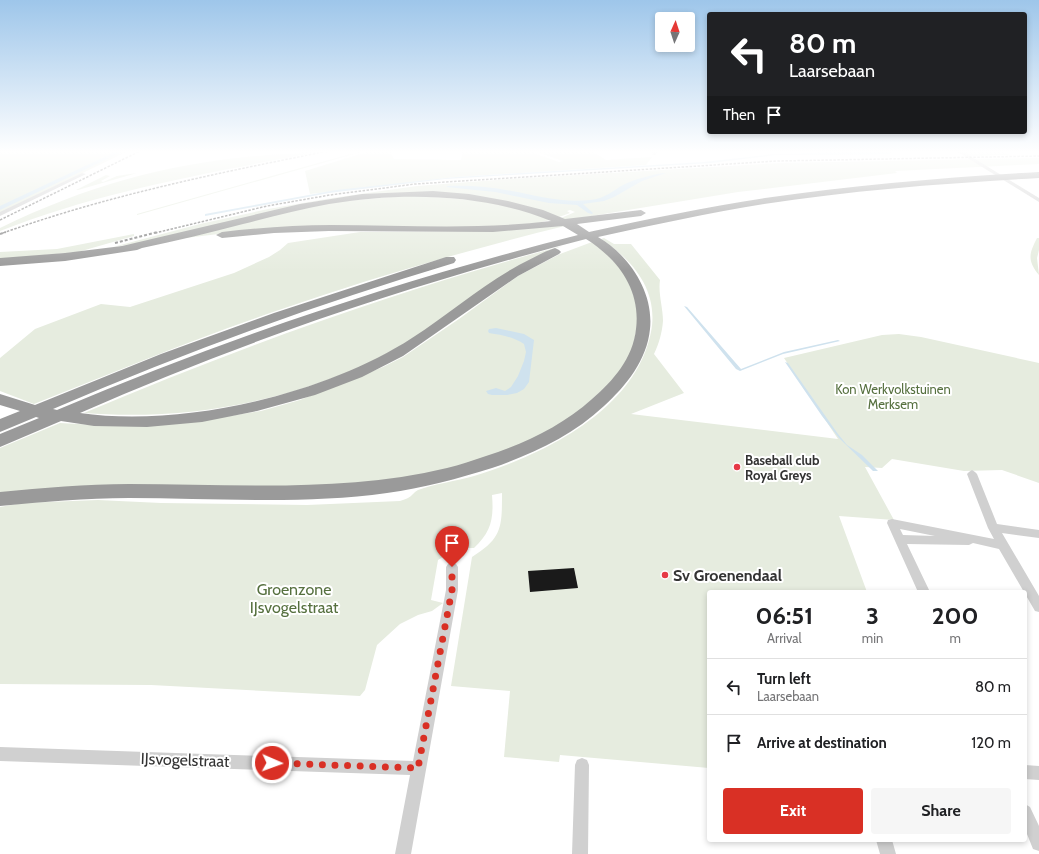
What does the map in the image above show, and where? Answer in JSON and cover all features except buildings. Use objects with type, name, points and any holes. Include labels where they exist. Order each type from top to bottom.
[{"type":"highway","points":[[474,253],[561,231],[647,212],[723,198],[777,191]]},
{"type":"highway","points":[[0,441],[164,372],[276,330],[351,304],[479,264],[620,228],[736,205],[834,191]]},
{"type":"highway","points":[[0,499],[43,493],[101,490],[292,492],[368,489],[418,482],[444,476],[507,457],[549,436],[588,411],[612,389],[625,373],[634,359],[640,345],[644,313],[642,300],[635,282],[625,267],[606,248],[576,228],[544,215],[510,204],[465,197],[420,195],[370,196],[300,207],[126,248]]},
{"type":"highway","points":[[0,262],[65,257],[274,230],[355,228],[493,229],[546,226],[647,212]]},
{"type":"highway","points":[[2,400],[52,414],[95,420],[150,421],[218,414],[282,400],[344,379],[384,361],[414,343],[522,268],[542,257],[620,228]]},
{"type":"highway","points":[[0,426],[190,348],[339,294],[462,257]]},
{"type":"street","points":[[0,214],[49,191]]},
{"type":"street","points":[[1023,191],[1039,200]]},
{"type":"street","points":[[972,474],[994,528],[1039,607]]},
{"type":"street","points":[[923,590],[892,523],[1003,545]]},
{"type":"street","points":[[994,528],[1039,534]]},
{"type":"street","points":[[900,539],[958,542],[977,541]]},
{"type":"street","points":[[406,854],[418,768],[452,590],[452,567]]},
{"type":"street","name":"IJsvogelstraat","points":[[0,754],[418,768]]},
{"type":"street","points":[[580,854],[582,765]]},
{"type":"street","points":[[1027,772],[1039,773]]},
{"type":"street","points":[[1027,816],[1039,843]]},
{"type":"street","points":[[885,842],[888,854]]},
{"type":"green space","points":[[0,191],[46,191],[0,213]]},
{"type":"green space","points":[[89,191],[129,191],[79,204],[0,231],[0,228]]},
{"type":"green space","points":[[219,191],[223,191],[137,215]]},
{"type":"green space","points":[[309,191],[337,191],[310,194]]},
{"type":"green space","points":[[383,191],[748,191],[567,220],[561,218],[575,212],[570,210],[567,211],[570,213],[559,217],[476,196],[347,197],[313,202],[145,242],[113,247],[200,224],[268,209]]},
{"type":"green space","points":[[403,196],[489,202],[517,208],[550,220],[533,224],[511,226],[235,232],[177,239],[287,212],[335,202]]},
{"type":"green space","points":[[565,226],[419,265],[347,287],[184,344],[34,404],[0,391],[0,358],[35,329],[101,304],[130,307],[234,273],[269,257],[288,243],[360,232],[494,231]]},
{"type":"green space","points":[[134,234],[134,236],[78,252],[0,259],[0,252],[57,249]]},
{"type":"green space","points":[[604,238],[614,244],[631,244],[660,280],[663,321],[660,338],[654,354],[684,393],[631,414],[838,439],[784,358],[882,335],[899,334],[921,337],[1039,363],[1039,483],[1002,470],[964,471],[892,459],[882,468],[865,467],[894,520],[839,516],[866,590],[707,590],[707,768],[560,755],[559,762],[504,757],[510,691],[451,686],[472,557],[495,538],[502,515],[502,493],[492,495],[492,518],[488,531],[480,542],[474,548],[458,548],[438,560],[431,600],[443,603],[432,611],[418,615],[400,624],[377,645],[365,690],[360,696],[151,685],[0,684],[0,507],[22,503],[98,500],[161,503],[307,505],[400,501],[406,499],[418,490],[474,476],[529,456],[556,442],[583,425],[607,406],[627,384],[642,360],[651,332],[651,303],[647,290],[633,267],[613,247],[601,239]]},
{"type":"green space","points":[[1037,238],[1039,238],[1037,258],[1039,275],[1032,265],[1030,257],[1032,248]]},
{"type":"green space","points":[[592,242],[602,249],[627,276],[638,308],[638,319],[632,354],[616,377],[576,414],[546,432],[503,454],[424,475],[334,486],[0,494],[0,448],[60,423],[114,426],[192,422],[261,411],[300,400],[383,367],[403,357],[518,276],[560,254]]},
{"type":"green space","points":[[562,246],[541,255],[456,311],[391,351],[369,363],[310,386],[255,401],[198,411],[142,415],[84,413],[201,365],[320,321],[440,281]]},
{"type":"water","points":[[32,191],[40,191],[0,210],[0,206]]},
{"type":"water","points":[[331,191],[347,191],[205,216],[205,214]]},
{"type":"water","points":[[484,191],[511,191],[570,201],[590,200],[609,194],[614,191],[625,191],[604,201],[583,204],[593,213],[592,214],[588,213],[577,205],[549,203]]},
{"type":"water","points":[[684,306],[687,307],[741,369],[784,352],[838,340],[840,341],[783,354],[740,371],[736,369]]},
{"type":"water","points":[[496,328],[524,334],[534,340],[529,382],[524,389],[517,393],[492,395],[488,394],[486,391],[496,388],[505,391],[511,387],[518,376],[526,352],[524,344],[507,337],[489,333],[489,329]]},
{"type":"water","points":[[785,362],[788,363],[847,445],[862,455],[878,471],[873,471],[839,438]]},
{"type":"railway","points":[[0,220],[59,191]]},
{"type":"railway","points":[[3,233],[83,207],[144,191]]},
{"type":"railway","points":[[155,233],[267,206],[362,191]]},
{"type":"railway","points":[[115,243],[158,232]]},
{"type":"place","name":"Baseball club Royal Greys","points":[[737,467]]},
{"type":"place","name":"Sv Groenendaal","points":[[665,575]]},
{"type":"route","points":[[272,763],[418,768],[452,590],[452,567]]},
{"type":"park label","name":"Kon Werkvolkstuinen Merksem","points":[[893,396]]},
{"type":"park label","name":"Groenzone IJsvogelstraat","points":[[294,598]]}]
